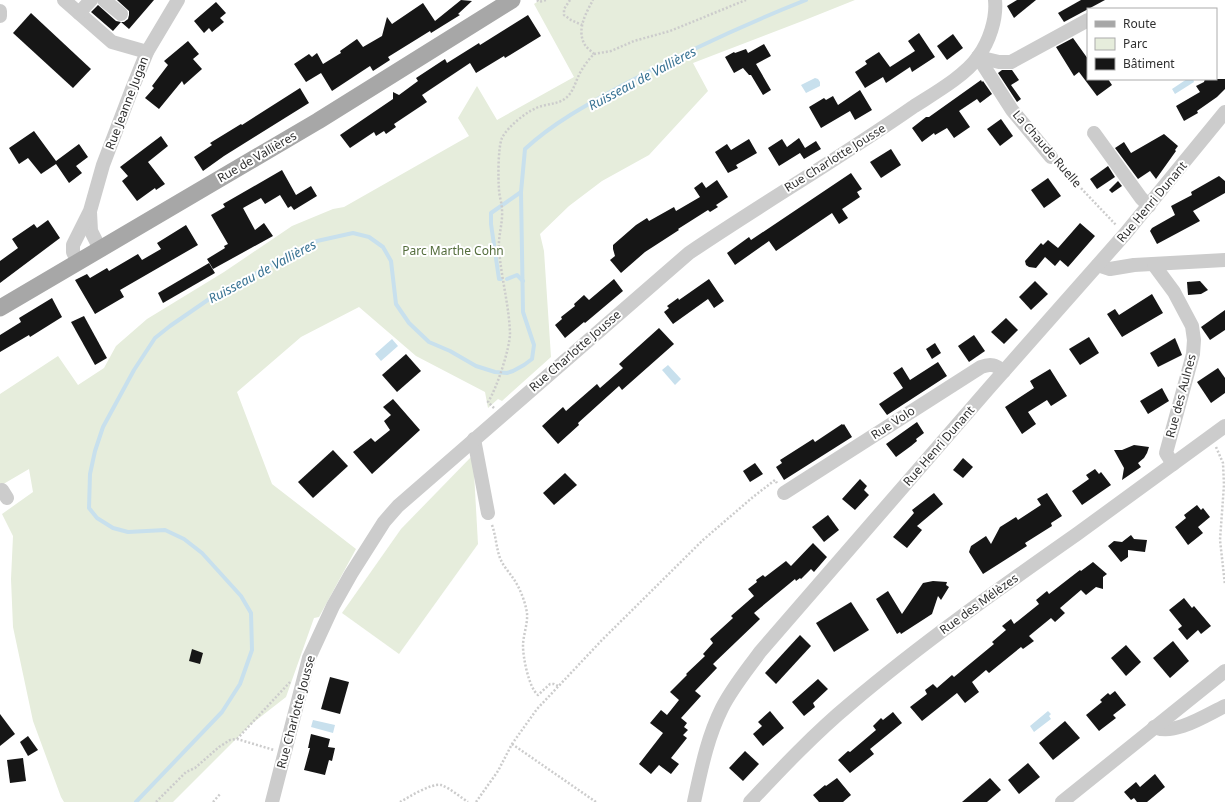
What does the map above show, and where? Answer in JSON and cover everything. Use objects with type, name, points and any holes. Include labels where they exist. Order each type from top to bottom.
[{"type":"main road","name":"Rue de Vallières","points":[[0,308],[318,121],[512,0]]},
{"type":"street","points":[[64,0],[112,42],[147,52]]},
{"type":"street","points":[[79,13],[91,0]]},
{"type":"street","points":[[104,0],[121,14]]},
{"type":"street","name":"Rue Jeanne Jugan","points":[[78,262],[73,252],[72,245],[90,211],[96,184],[147,52],[178,0]]},
{"type":"street","name":"Rue Charlotte Jousse","points":[[272,802],[309,658],[333,606],[363,554],[384,522],[398,506],[689,252],[886,126],[960,75],[978,57],[985,45],[994,20],[995,0]]},
{"type":"street","points":[[978,57],[999,62],[1011,62],[1087,21]]},
{"type":"street","name":"La Chaude Ruelle","points":[[978,57],[1012,110],[1051,158]]},
{"type":"street","name":"Rue Henri Dunant","points":[[694,802],[704,754],[722,708],[739,680],[760,652],[1125,234],[1225,112]]},
{"type":"street","points":[[1094,133],[1141,198],[1149,206]]},
{"type":"street","name":"Rue Jeanne Jugan","points":[[90,211],[91,231],[100,249]]},
{"type":"street","points":[[1109,252],[1118,259],[1134,265]]},
{"type":"street","points":[[1098,265],[1110,269],[1134,265],[1225,260]]},
{"type":"street","name":"Rue des Aulnes","points":[[1154,265],[1174,292],[1192,326],[1194,340],[1193,354],[1166,453],[1173,464]]},
{"type":"street","name":"Rue Volo","points":[[784,493],[981,367],[990,364],[1004,371]]},
{"type":"street","name":"Rue des Mélèzes","points":[[750,802],[781,769],[849,705],[906,658],[970,609],[1225,426]]},
{"type":"street","points":[[474,439],[488,513]]},
{"type":"street","points":[[1062,802],[1225,671]]},
{"type":"street","points":[[1154,727],[1160,730],[1178,728],[1225,706]]},
{"type":"path","points":[[537,0],[539,2],[546,0]]},
{"type":"path","points":[[570,0],[564,9],[564,15],[582,25]]},
{"type":"path","points":[[593,0],[584,16],[582,35],[585,44],[594,54]]},
{"type":"path","points":[[492,395],[509,346],[510,333],[504,280],[498,247],[503,211],[499,189],[499,150],[503,136],[520,118],[533,109],[559,103],[569,95],[583,68],[594,54],[611,51],[634,41],[670,31],[746,0]]},
{"type":"path","name":"La Chaude Ruelle","points":[[1051,158],[1125,234]]},
{"type":"path","points":[[1212,436],[1223,463],[1224,485],[1220,540],[1225,586]]},
{"type":"path","points":[[476,802],[498,771],[512,744],[537,709],[602,640],[703,540],[775,480],[784,493]]},
{"type":"path","points":[[488,513],[495,532],[500,558],[520,591],[527,611],[527,622],[523,645],[527,672],[532,687],[538,694],[550,684],[558,686]]},
{"type":"path","points":[[238,739],[287,684],[307,666]]},
{"type":"path","points":[[156,802],[186,772],[196,768],[219,747],[230,740],[238,739],[285,753]]},
{"type":"path","points":[[512,744],[596,802]]},
{"type":"path","points":[[400,802],[425,788],[439,785],[446,787],[468,802]]},
{"type":"path","points":[[213,802],[221,793]]},
{"type":"green space","name":"Parc Marthe Cohn","points":[[540,0],[855,0],[693,63],[708,91],[649,155],[602,181],[569,206],[540,234],[544,251],[551,357],[502,401],[498,399],[488,408],[485,392],[416,356],[359,307],[301,337],[237,392],[272,484],[356,549],[319,617],[314,618],[286,697],[249,726],[173,802],[64,802],[33,721],[13,627],[11,579],[13,536],[2,514],[33,492],[29,469],[0,486],[0,394],[58,356],[78,385],[104,368],[116,346],[147,319],[224,272],[292,226],[333,209],[344,207],[469,136],[458,118],[477,86],[497,120],[574,77],[534,4]]},
{"type":"green space","points":[[473,455],[478,544],[399,654],[342,613],[401,529]]},
{"type":"water","points":[[815,78],[820,82],[820,86],[806,93],[801,85]]},
{"type":"water","points":[[1186,80],[1193,80],[1194,82],[1175,94],[1172,89]]},
{"type":"water","points":[[392,339],[398,346],[381,361],[375,354]]},
{"type":"water","points":[[668,365],[681,379],[675,385],[662,370]]},
{"type":"water","points":[[1048,711],[1051,714],[1049,716],[1051,719],[1034,732],[1030,726]]},
{"type":"water","points":[[313,720],[335,725],[333,733],[311,727]]},
{"type":"building","points":[[117,0],[154,0],[129,29],[121,22],[128,19],[129,11]]},
{"type":"building","points":[[461,0],[472,1],[458,14],[460,15],[431,33],[430,31],[388,57],[390,60],[373,71],[370,66],[332,91],[321,73],[306,82],[294,64],[309,54],[312,57],[317,53],[323,64],[341,53],[340,51],[357,39],[363,47],[382,36],[387,17],[392,24],[423,3],[435,21]]},
{"type":"building","points":[[1017,0],[1036,0],[1014,18],[1007,6]]},
{"type":"building","points":[[1081,0],[1105,0],[1090,8],[1087,8],[1087,10],[1064,22],[1058,13]]},
{"type":"building","points":[[216,2],[226,13],[220,18],[224,22],[212,32],[209,28],[204,33],[194,21]]},
{"type":"building","points":[[98,5],[116,21],[121,22],[113,31],[91,12]]},
{"type":"building","points":[[31,13],[91,69],[73,88],[13,33]]},
{"type":"building","points":[[528,15],[541,36],[505,58],[504,56],[476,73],[470,63],[422,95],[427,102],[394,124],[396,127],[386,134],[384,131],[376,136],[374,132],[350,148],[340,135],[393,99],[393,92],[399,95],[418,81],[416,78],[445,59],[447,63],[479,43],[480,45]]},
{"type":"building","points":[[919,33],[935,57],[912,72],[910,67],[886,83],[883,77],[865,88],[855,72],[867,64],[865,61],[879,52],[890,67],[915,51],[908,41]]},
{"type":"building","points":[[953,34],[963,48],[947,60],[937,46]]},
{"type":"building","points":[[1073,38],[1087,58],[1087,80],[1109,80],[1112,85],[1097,96],[1079,72],[1074,76],[1056,47]]},
{"type":"building","points":[[188,41],[199,54],[193,59],[202,69],[184,85],[182,81],[159,109],[145,98],[154,88],[152,86],[168,65],[164,61]]},
{"type":"building","points":[[764,44],[771,56],[756,64],[771,90],[763,95],[751,75],[749,75],[743,68],[734,73],[725,57],[734,52],[735,53],[746,49],[748,53]]},
{"type":"building","points":[[1002,70],[1012,70],[1019,80],[1011,85],[1021,99],[1017,102],[998,73]]},
{"type":"building","points":[[1225,79],[1225,89],[1217,97],[1197,111],[1198,113],[1184,121],[1176,106],[1200,92],[1196,86],[1204,82],[1205,80]]},
{"type":"building","points":[[981,80],[992,94],[980,103],[977,99],[959,111],[970,127],[954,138],[947,128],[935,135],[934,133],[922,142],[912,128]]},
{"type":"building","points":[[300,88],[309,103],[224,156],[203,171],[194,157],[212,145],[210,143],[241,124],[242,125]]},
{"type":"building","points":[[860,90],[872,110],[855,120],[850,111],[821,128],[809,107],[824,98],[826,100],[833,96],[838,105]]},
{"type":"building","points":[[1001,119],[1013,136],[1000,146],[987,129]]},
{"type":"building","points":[[34,131],[56,161],[79,144],[88,157],[76,166],[82,173],[69,183],[56,164],[41,174],[28,158],[19,164],[9,148]]},
{"type":"building","points":[[1164,134],[1178,146],[1175,150],[1176,151],[1156,179],[1150,171],[1138,179],[1115,148],[1124,142],[1131,153]]},
{"type":"building","points":[[161,136],[168,146],[148,162],[165,184],[156,190],[155,188],[137,201],[122,181],[128,176],[120,167]]},
{"type":"building","points":[[799,138],[805,148],[816,141],[821,149],[804,159],[800,153],[779,166],[768,148],[782,139],[787,147]]},
{"type":"building","points":[[749,139],[757,153],[736,165],[738,168],[728,173],[715,152],[727,144],[731,150]]},
{"type":"building","points":[[891,149],[901,165],[881,178],[870,162]]},
{"type":"building","points":[[1108,166],[1115,177],[1097,189],[1090,179]]},
{"type":"building","points":[[282,170],[296,195],[311,186],[317,196],[294,210],[291,206],[288,208],[280,195],[265,204],[261,198],[243,208],[255,230],[264,223],[273,236],[213,269],[207,259],[225,248],[224,246],[228,244],[211,215],[225,207],[223,204]]},
{"type":"building","points":[[851,173],[862,189],[857,192],[860,197],[842,209],[848,218],[839,224],[832,213],[776,251],[769,241],[735,265],[727,253],[749,237],[751,240]]},
{"type":"building","points":[[1219,176],[1225,181],[1225,193],[1193,211],[1200,221],[1157,244],[1150,231],[1152,228],[1175,215],[1171,206],[1192,195],[1191,192]]},
{"type":"building","points":[[1048,178],[1061,196],[1044,208],[1031,190]]},
{"type":"building","points":[[717,180],[728,197],[716,205],[718,207],[710,212],[708,210],[678,229],[679,230],[645,252],[621,273],[610,260],[615,256],[613,245],[636,225],[647,218],[649,221],[674,207],[676,211],[700,197],[694,188],[702,182],[706,188]]},
{"type":"building","points":[[1118,181],[1122,186],[1112,193],[1109,190]]},
{"type":"building","points":[[48,220],[60,238],[0,283],[0,261],[18,248],[12,239],[34,224],[37,228]]},
{"type":"building","points":[[1080,223],[1095,236],[1068,267],[1060,260],[1055,266],[1045,257],[1036,268],[1026,265],[1025,261],[1041,243],[1043,245],[1048,240],[1058,248]]},
{"type":"building","points":[[186,225],[198,245],[120,290],[124,297],[95,314],[75,280],[87,274],[90,278],[107,268],[109,271],[138,254],[142,260],[161,249],[157,243]]},
{"type":"building","points":[[209,263],[215,273],[163,303],[158,293]]},
{"type":"building","points":[[614,279],[623,291],[565,338],[555,325],[562,319],[561,317],[575,306],[574,304],[584,295],[589,300]]},
{"type":"building","points":[[709,279],[724,301],[714,308],[708,299],[673,324],[664,312],[669,308],[667,306],[678,298],[679,300]]},
{"type":"building","points":[[1035,281],[1048,294],[1031,310],[1019,297]]},
{"type":"building","points":[[1200,281],[1208,290],[1201,294],[1188,295],[1187,282]]},
{"type":"building","points":[[1152,294],[1163,313],[1122,337],[1107,314],[1115,309],[1119,315]]},
{"type":"building","points":[[52,298],[62,317],[30,337],[29,335],[0,352],[0,335],[21,322],[19,318]]},
{"type":"building","points":[[1225,310],[1225,330],[1210,340],[1201,327]]},
{"type":"building","points":[[84,316],[107,358],[95,365],[71,322]]},
{"type":"building","points":[[1006,318],[1018,330],[1004,344],[991,332]]},
{"type":"building","points":[[659,328],[674,344],[622,390],[619,386],[578,423],[579,425],[558,444],[542,426],[563,407],[566,411],[597,384],[600,388],[623,368],[619,364]]},
{"type":"building","points":[[974,335],[985,351],[969,362],[958,346]]},
{"type":"building","points":[[1089,337],[1099,353],[1080,365],[1069,349]]},
{"type":"building","points":[[1175,338],[1182,355],[1158,367],[1150,353]]},
{"type":"building","points":[[935,343],[941,353],[932,359],[926,349]]},
{"type":"building","points":[[406,354],[421,371],[397,392],[382,375]]},
{"type":"building","points":[[938,362],[947,376],[887,415],[879,404],[903,388],[893,373],[902,367],[910,380]]},
{"type":"building","points":[[1218,368],[1225,378],[1225,393],[1211,403],[1197,382]]},
{"type":"building","points":[[1050,369],[1067,396],[1051,406],[1047,400],[1028,412],[1036,424],[1022,434],[1005,407],[1034,388],[1030,381]]},
{"type":"building","points":[[1162,388],[1169,401],[1148,414],[1140,401]]},
{"type":"building","points":[[393,399],[420,430],[372,474],[353,452],[371,438],[375,442],[390,430],[384,421],[391,415],[383,407]]},
{"type":"building","points":[[917,422],[924,433],[916,439],[917,441],[896,457],[886,444]]},
{"type":"building","points":[[844,424],[852,437],[784,480],[776,467],[782,463],[780,460],[813,439],[815,442]]},
{"type":"building","points":[[1134,445],[1149,447],[1144,458],[1138,463],[1141,467],[1122,480],[1124,468],[1114,450],[1122,450]]},
{"type":"building","points":[[333,450],[348,466],[313,498],[298,482]]},
{"type":"building","points":[[963,458],[973,467],[963,478],[953,470]]},
{"type":"building","points":[[755,463],[763,474],[750,482],[743,471]]},
{"type":"building","points":[[1095,469],[1099,474],[1101,472],[1111,485],[1082,505],[1072,491],[1089,479],[1086,475]]},
{"type":"building","points":[[565,473],[577,485],[554,505],[543,493]]},
{"type":"building","points":[[860,479],[867,486],[864,490],[869,495],[855,510],[842,499]]},
{"type":"building","points":[[934,493],[943,504],[917,526],[922,530],[907,548],[893,537],[914,513],[912,510]]},
{"type":"building","points":[[1047,493],[1062,516],[1051,523],[1052,526],[1025,543],[1027,546],[983,574],[969,552],[971,546],[986,536],[991,544],[1000,527],[1016,517],[1018,520],[1041,505],[1037,499]]},
{"type":"building","points":[[1197,505],[1201,510],[1203,508],[1210,517],[1198,527],[1203,533],[1188,545],[1175,527],[1186,518],[1184,515]]},
{"type":"building","points":[[828,515],[839,530],[824,542],[812,527]]},
{"type":"building","points":[[1131,535],[1134,539],[1147,540],[1145,552],[1128,550],[1128,557],[1121,562],[1108,546],[1114,541],[1122,542]]},
{"type":"building","points":[[813,543],[827,557],[814,572],[811,569],[801,579],[800,578],[796,581],[795,579],[754,613],[760,619],[713,664],[717,668],[695,691],[701,696],[681,718],[687,723],[684,727],[688,730],[683,735],[687,738],[671,758],[679,764],[671,774],[659,765],[651,774],[639,764],[663,733],[650,723],[661,710],[667,715],[679,700],[670,692],[705,656],[703,654],[713,643],[710,639],[733,618],[731,616],[754,596],[748,589],[757,582],[756,580],[763,575],[765,577],[786,561],[791,566]]},
{"type":"building","points":[[1093,562],[1107,574],[1103,577],[1103,589],[1096,587],[1086,595],[1081,590],[1060,608],[1065,613],[1055,622],[1051,618],[1029,636],[1034,641],[1023,649],[1021,647],[989,673],[986,670],[972,682],[979,692],[965,703],[957,693],[922,721],[910,707],[927,694],[925,690],[933,684],[937,688],[952,675],[954,677],[994,644],[992,642],[1006,630],[1002,626],[1011,619],[1014,624],[1039,604],[1036,600],[1047,591],[1049,594]]},
{"type":"building","points":[[933,581],[947,582],[946,585],[949,587],[941,600],[938,596],[932,614],[901,634],[900,632],[897,634],[876,599],[888,591],[902,614],[923,583]]},
{"type":"building","points":[[1184,598],[1192,608],[1194,606],[1211,626],[1201,634],[1198,630],[1187,640],[1178,629],[1182,626],[1169,610]]},
{"type":"building","points":[[851,602],[869,630],[834,652],[816,623]]},
{"type":"building","points":[[800,635],[811,646],[776,684],[765,673]]},
{"type":"building","points":[[1173,641],[1189,661],[1170,678],[1153,658]]},
{"type":"building","points":[[1126,645],[1141,662],[1126,676],[1111,658]]},
{"type":"building","points":[[192,649],[203,653],[200,664],[189,661]]},
{"type":"building","points":[[330,677],[349,682],[340,714],[321,709]]},
{"type":"building","points":[[818,679],[828,689],[813,703],[815,707],[804,716],[792,702]]},
{"type":"building","points":[[1115,691],[1126,705],[1113,715],[1116,718],[1099,731],[1086,715],[1102,702],[1100,700],[1108,693],[1110,695]]},
{"type":"building","points":[[770,711],[784,728],[763,746],[753,734],[762,726],[758,722]]},
{"type":"building","points":[[893,712],[902,723],[870,749],[874,754],[850,773],[838,760],[876,730],[873,726],[881,718],[883,720]]},
{"type":"building","points":[[0,714],[15,734],[0,746]]},
{"type":"building","points":[[1065,721],[1080,738],[1053,760],[1039,743]]},
{"type":"building","points":[[311,734],[330,739],[328,747],[335,748],[332,761],[329,760],[325,775],[304,770],[310,748],[308,748]]},
{"type":"building","points":[[28,736],[38,750],[28,756],[20,742]]},
{"type":"building","points":[[745,751],[759,764],[743,781],[729,768]]},
{"type":"building","points":[[23,758],[26,781],[10,783],[7,760]]},
{"type":"building","points":[[1028,763],[1040,777],[1019,794],[1008,780]]},
{"type":"building","points":[[1155,774],[1165,787],[1147,802],[1137,802],[1134,798],[1131,800],[1124,792],[1136,782],[1140,787]]},
{"type":"building","points":[[837,778],[851,795],[843,802],[819,802],[813,795],[825,785],[826,786]]},
{"type":"building","points":[[990,778],[1001,790],[987,802],[962,802]]},
{"type":"waterway","name":"Ruisseau de Vallières","points":[[136,802],[222,712],[240,684],[252,650],[251,613],[241,596],[202,553],[184,539],[165,530],[128,532],[113,528],[97,518],[89,508],[90,474],[95,451],[103,427],[134,370],[155,338],[215,295],[317,241],[353,233],[369,237],[383,247],[391,261],[396,304],[409,323],[429,342],[450,351],[476,366],[495,372],[507,373],[513,371],[532,359],[534,345],[523,312],[521,192],[525,149],[559,122],[621,86],[712,40],[806,0]]},
{"type":"waterway","name":"Ruisseau de Vallières","points":[[501,279],[499,279],[491,224],[491,213],[521,192]]},
{"type":"waterway","name":"Ruisseau de Vallières","points":[[507,279],[517,275],[523,281]]}]
